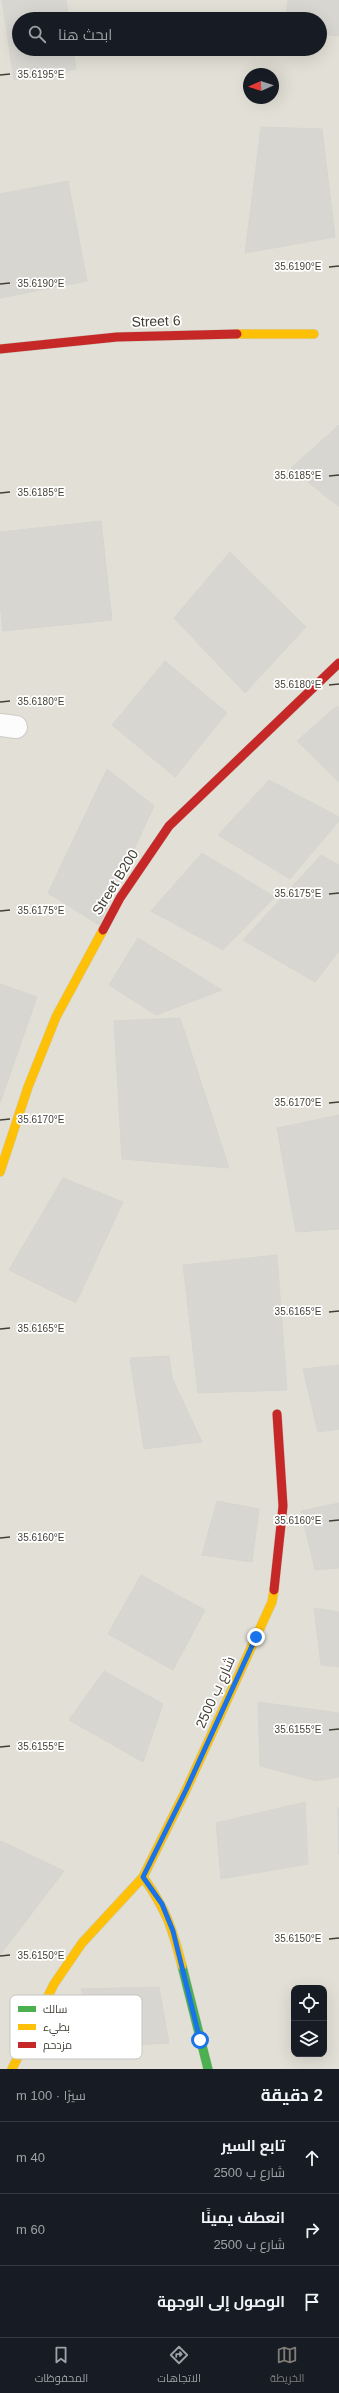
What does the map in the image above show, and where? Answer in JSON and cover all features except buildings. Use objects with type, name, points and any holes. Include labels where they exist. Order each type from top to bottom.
[{"type":"street","name":"Street 6","points":[[0,349],[52,341],[126,336],[214,333],[314,334]]},
{"type":"street","name":"Street B200","points":[[0,1172],[28,1087],[56,1017],[120,898],[145,859],[169,826],[195,799],[339,663]]},
{"type":"street","name":"شارع ب 2500","points":[[49,1995],[54,1984],[82,1943],[143,1877],[186,1790],[272,1602],[281,1538],[283,1506],[277,1414]]},
{"type":"street","points":[[143,1877],[162,1904],[173,1931],[208,2069]]},
{"type":"street","name":"شارع ب 2500","points":[[12,2069],[17,2059]]},
{"type":"shaded area","points":[[0,0],[339,0],[339,2069],[0,2069]]},
{"type":"traffic: fast","points":[[182,1966],[208,2069]]},
{"type":"traffic: slow","points":[[237,334],[314,334]]},
{"type":"traffic: slow","points":[[0,1172],[28,1087],[56,1017],[103,930]]},
{"type":"traffic: slow","points":[[143,1877],[186,1790],[272,1602],[274,1590]]},
{"type":"traffic: slow","points":[[49,1995],[54,1984],[82,1943],[143,1877],[163,1909],[175,1940],[182,1966]]},
{"type":"traffic: slow","points":[[12,2069],[17,2059]]},
{"type":"traffic: jam","points":[[0,349],[117,337],[237,334]]},
{"type":"traffic: jam","points":[[103,930],[120,898],[169,826],[339,663]]},
{"type":"traffic: jam","points":[[274,1590],[283,1506],[277,1414]]},
{"type":"route","points":[[200,2040],[186,1977],[173,1931],[162,1904],[143,1877],[186,1790],[256,1637]]}]
